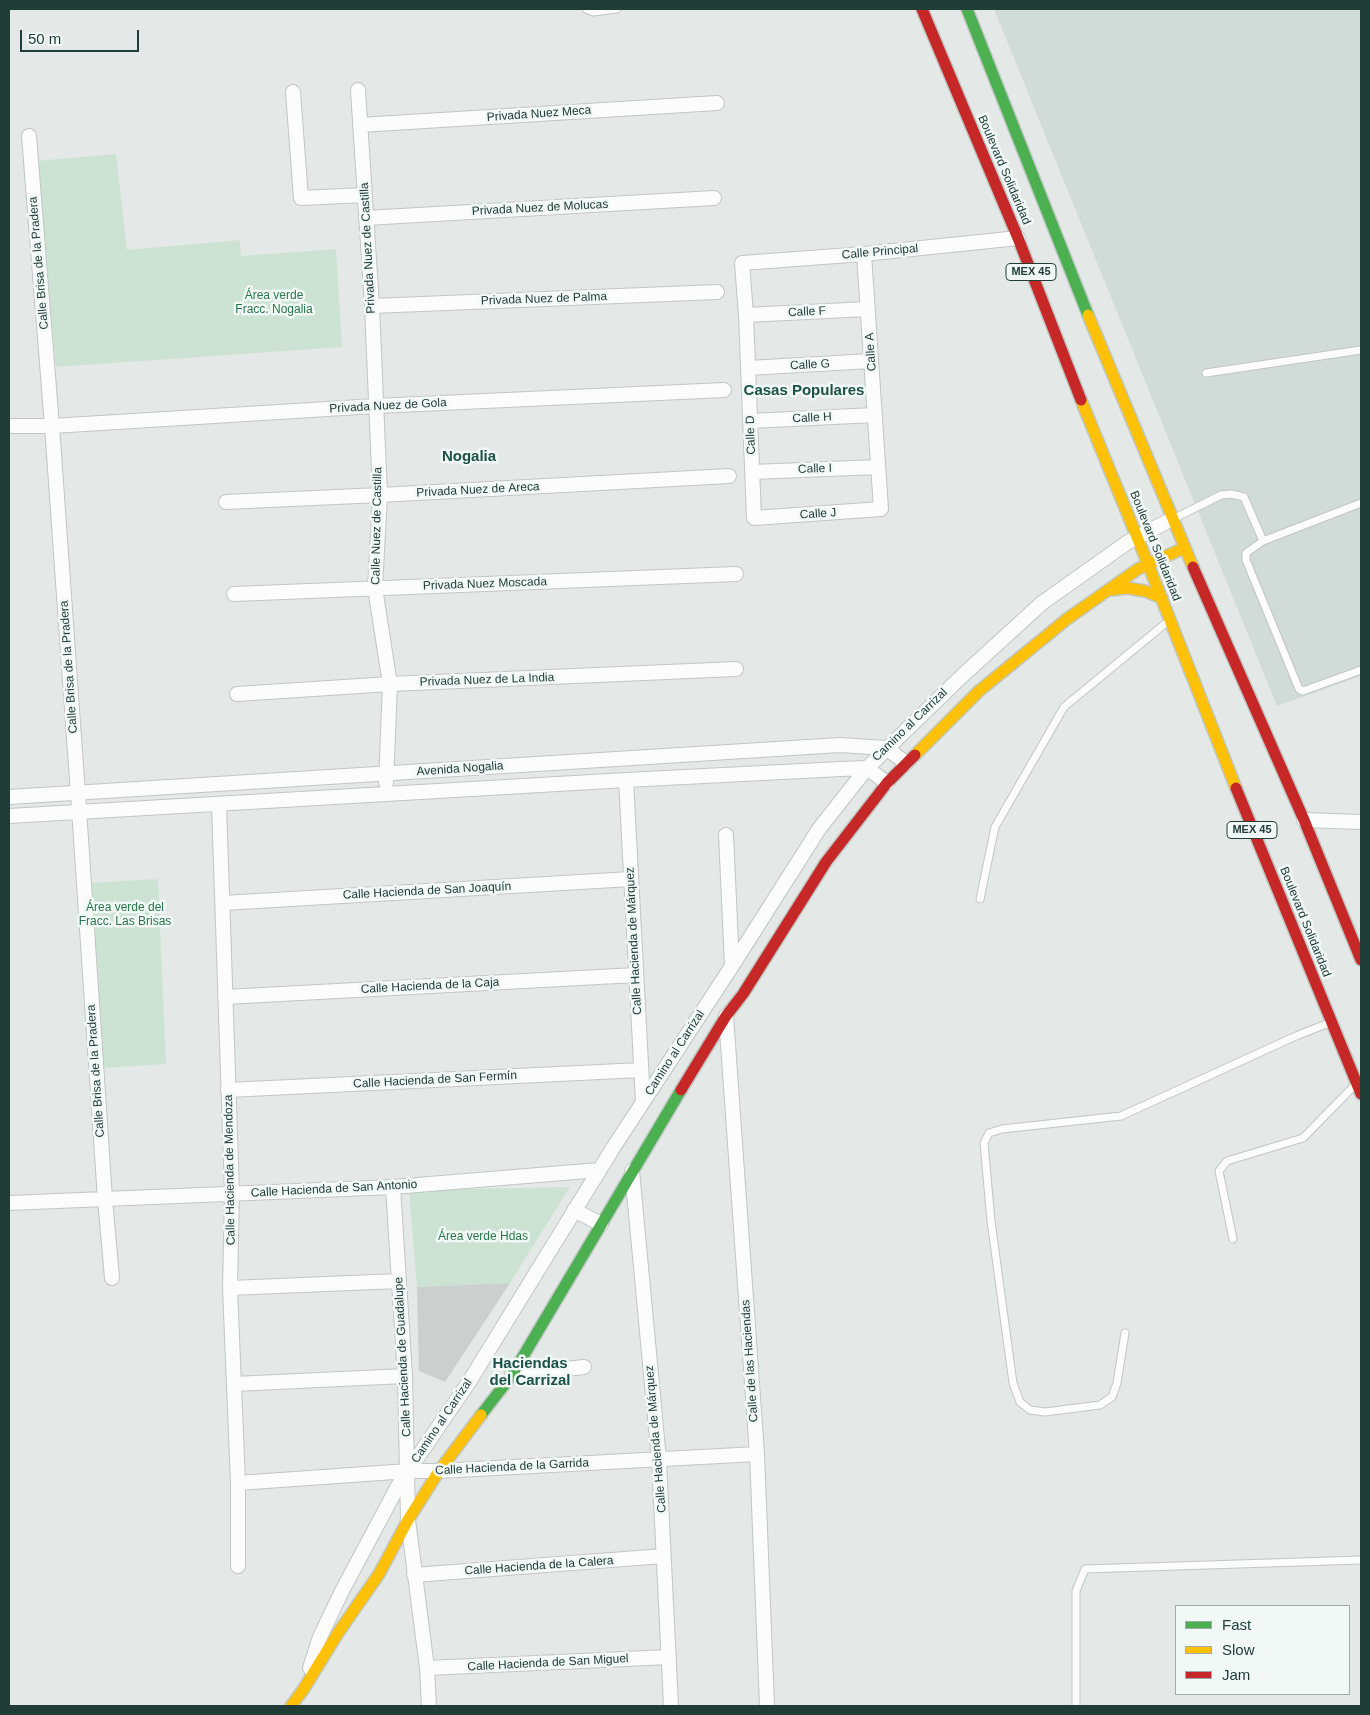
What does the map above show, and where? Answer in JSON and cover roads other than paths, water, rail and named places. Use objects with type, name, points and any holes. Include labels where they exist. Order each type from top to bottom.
[{"type":"main road","name":"Boulevard Solidaridad","points":[[922,9],[1018,238],[1253,831],[1361,1094]]},
{"type":"main road","name":"Boulevard Solidaridad","points":[[967,9],[1103,354],[1184,548],[1304,820],[1361,960]]},
{"type":"main road","name":"Camino al Carrizal","points":[[291,1706],[379,1574],[408,1520],[439,1471],[512,1375],[726,1016],[743,994],[826,862],[887,783],[979,690],[1067,619],[1148,564],[1184,548]]},
{"type":"main road","points":[[1110,590],[1128,588],[1145,591],[1162,598]]},
{"type":"street","name":"Privada Nuez de Castilla","points":[[358,90],[372,306],[376,406]]},
{"type":"street","points":[[293,92],[302,198],[365,195]]},
{"type":"street","name":"Privada Nuez Meca","points":[[360,125],[717,103]]},
{"type":"street","name":"Calle Brisa de la Pradera","points":[[29,136],[52,426],[112,1278]]},
{"type":"street","name":"Privada Nuez de Molucas","points":[[366,218],[714,198]]},
{"type":"street","name":"Calle Principal","points":[[742,263],[864,254],[1018,238]]},
{"type":"street","name":"Calle A","points":[[864,254],[881,509]]},
{"type":"street","name":"Calle D","points":[[742,263],[746,315],[754,518]]},
{"type":"street","name":"Privada Nuez de Palma","points":[[372,306],[717,292]]},
{"type":"street","name":"Calle F","points":[[746,315],[868,309]]},
{"type":"street","name":"Calle G","points":[[748,368],[871,362]]},
{"type":"street","name":"Privada Nuez de Gola","points":[[9,426],[52,426],[376,406],[724,390]]},
{"type":"street","name":"Calle Nuez de Castilla","points":[[376,406],[380,495],[375,588],[390,684],[386,774],[387,794]]},
{"type":"street","name":"Calle H","points":[[750,421],[875,415]]},
{"type":"street","name":"Calle I","points":[[752,472],[878,467]]},
{"type":"street","name":"Privada Nuez de Areca","points":[[226,502],[729,476]]},
{"type":"street","name":"Calle J","points":[[754,518],[881,509]]},
{"type":"street","name":"Camino al Carrizal","points":[[303,1690],[320,1637],[342,1591],[398,1486],[469,1382],[599,1170],[819,829],[867,768],[886,748],[1042,603],[1137,536],[1172,519]]},
{"type":"street","name":"Privada Nuez Moscada","points":[[234,594],[736,574]]},
{"type":"street","name":"Privada Nuez de La India","points":[[237,694],[390,684],[736,669]]},
{"type":"street","name":"Avenida Nogalia","points":[[9,798],[840,745],[886,748]]},
{"type":"street","points":[[886,748],[906,763]]},
{"type":"street","points":[[867,768],[887,783]]},
{"type":"street","name":"Avenida Nogalia","points":[[9,816],[867,768]]},
{"type":"street","name":"Calle Hacienda de Márquez","points":[[626,780],[643,1102]]},
{"type":"street","name":"Calle Hacienda de Mendoza","points":[[219,805],[232,1194],[230,1288],[238,1482],[238,1566]]},
{"type":"street","points":[[1304,820],[1361,822]]},
{"type":"street","points":[[726,835],[732,966]]},
{"type":"street","name":"Calle Hacienda de San Joaquín","points":[[223,903],[631,879]]},
{"type":"street","name":"Calle Hacienda de la Caja","points":[[225,997],[636,975]]},
{"type":"street","name":"Calle de las Haciendas","points":[[726,1016],[757,1454],[767,1706]]},
{"type":"street","name":"Calle Hacienda de San Fermín","points":[[228,1090],[641,1070]]},
{"type":"street","name":"Calle Hacienda de San Antonio","points":[[9,1203],[394,1187],[599,1170]]},
{"type":"street","name":"Calle Hacienda de Márquez","points":[[632,1171],[659,1460],[671,1706]]},
{"type":"street","name":"Calle Hacienda de Guadalupe","points":[[394,1187],[408,1471],[408,1520],[427,1668],[429,1706]]},
{"type":"street","points":[[574,1210],[601,1224]]},
{"type":"street","points":[[230,1288],[399,1281]]},
{"type":"street","points":[[512,1375],[584,1367]]},
{"type":"street","points":[[234,1384],[404,1376]]},
{"type":"street","name":"Calle Hacienda de la Garrida","points":[[238,1482],[408,1471],[439,1471],[757,1454]]},
{"type":"street","name":"Calle Hacienda de la Calera","points":[[414,1575],[664,1556]]},
{"type":"street","name":"Calle Hacienda de San Miguel","points":[[427,1668],[670,1657]]},
{"type":"lane","points":[[586,9],[593,12],[617,9]]},
{"type":"lane","points":[[1206,373],[1361,350]]},
{"type":"lane","points":[[1172,519],[1221,496],[1231,494],[1244,497],[1264,541]]},
{"type":"lane","points":[[1361,503],[1264,541],[1246,553],[1246,560],[1300,689],[1303,691],[1361,670]]},
{"type":"lane","points":[[980,899],[995,827],[1064,707],[1170,620]]},
{"type":"lane","points":[[1125,1333],[1117,1383],[1112,1397],[1100,1405],[1045,1412],[1030,1410],[1020,1402],[1014,1383],[991,1221],[984,1143],[989,1133],[1002,1129],[1121,1116],[1296,1036],[1331,1022]]},
{"type":"lane","points":[[1233,1239],[1219,1171],[1227,1161],[1303,1138],[1357,1083]]},
{"type":"lane","points":[[1076,1706],[1076,1591],[1085,1568],[1361,1560]]},
{"type":"district","name":"Casas Populares","points":[[804,391]]},
{"type":"district","name":"Nogalia","points":[[469,457]]},
{"type":"district","name":"Haciendas del Carrizal","points":[[530,1372]]},
{"type":"park label","name":"Área verde Fracc. Nogalia","points":[[274,303]]},
{"type":"park label","name":"Área verde del Fracc. Las Brisas","points":[[125,915]]},
{"type":"park label","name":"Área verde Hdas","points":[[483,1237]]}]
